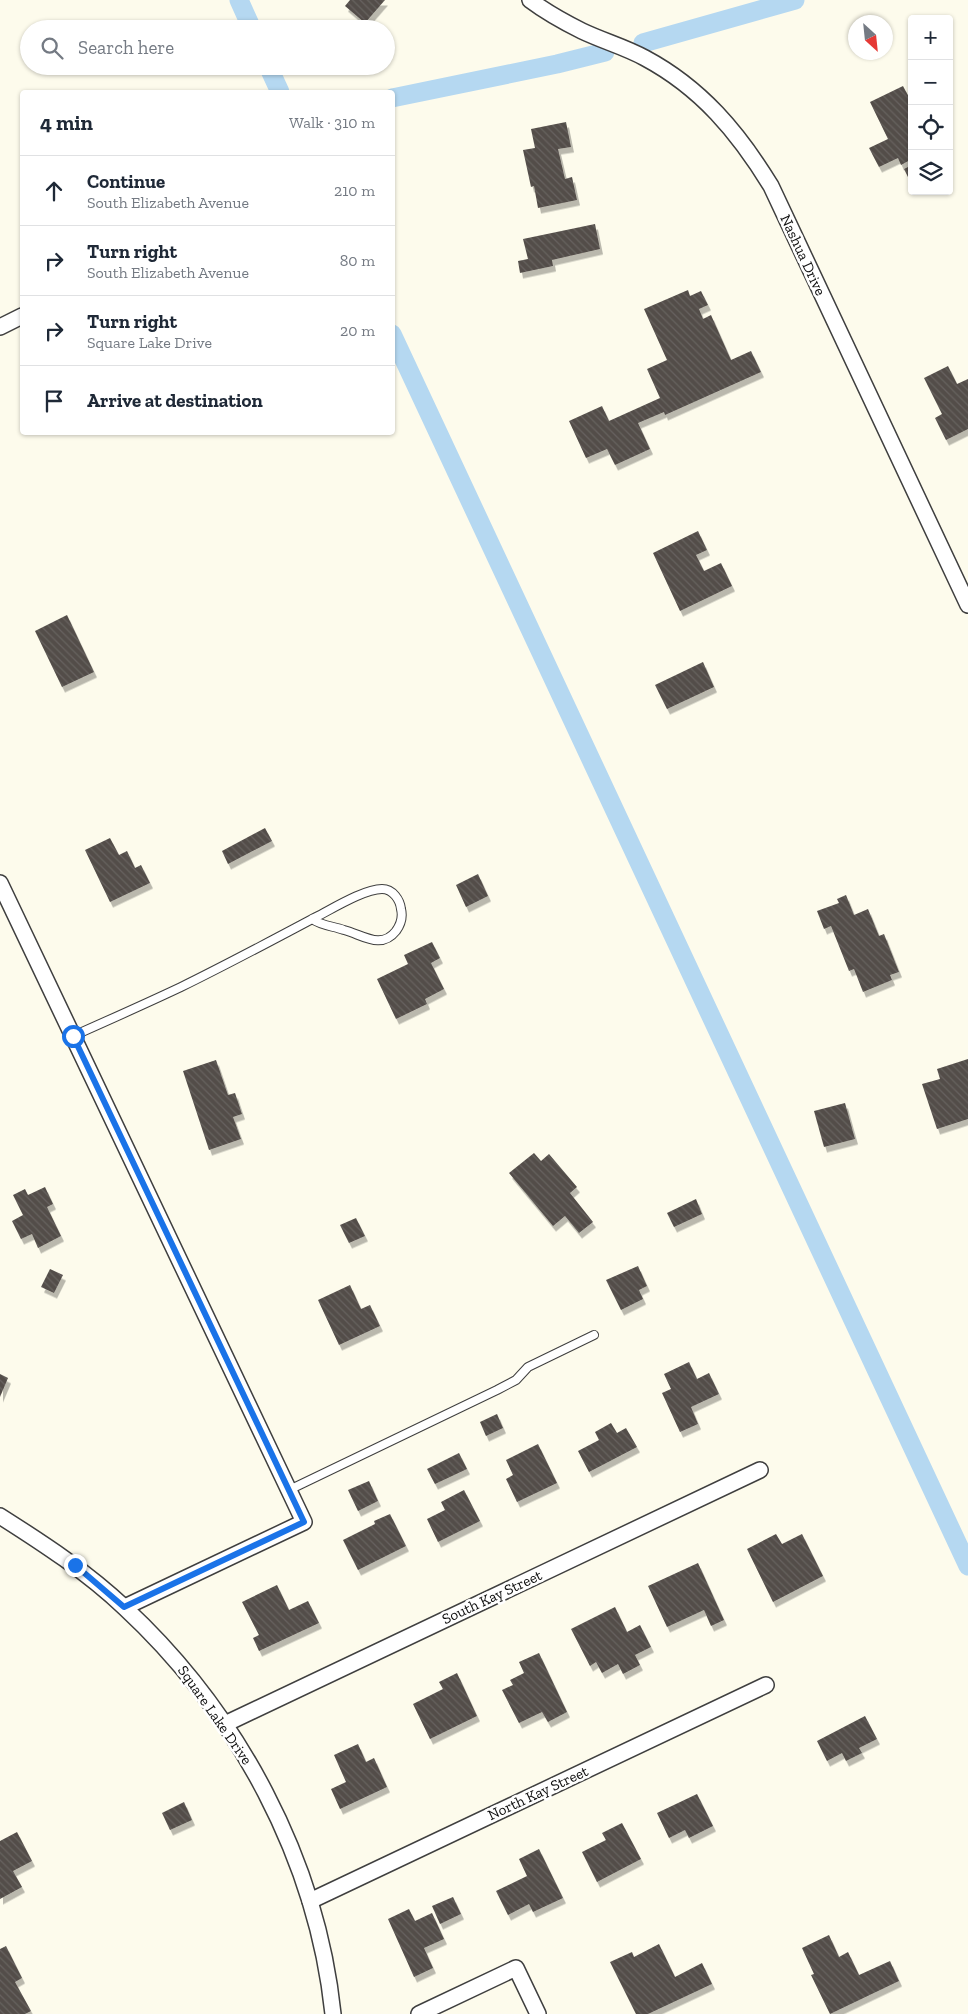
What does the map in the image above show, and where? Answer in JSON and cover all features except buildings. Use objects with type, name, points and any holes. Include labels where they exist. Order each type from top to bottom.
[{"type":"street","name":"Nashua Drive","points":[[530,0],[548,13],[583,32],[646,59],[680,80],[707,102],[734,131],[750,152],[771,186],[968,605]]},
{"type":"street","points":[[0,327],[20,317]]},
{"type":"street","points":[[0,882],[304,1522],[124,1607]]},
{"type":"street","name":"South Kay Street","points":[[225,1724],[760,1470]]},
{"type":"street","name":"Square Lake Drive","points":[[0,1516],[75,1565],[124,1607],[166,1648],[199,1688],[225,1724],[253,1769],[297,1863],[310,1902],[322,1950],[333,2014]]},
{"type":"street","name":"North Kay Street","points":[[310,1902],[766,1685]]},
{"type":"street","points":[[419,2014],[516,1968],[538,2014]]},
{"type":"lane","points":[[73,1036],[180,987],[312,919],[357,896],[383,889],[394,894],[400,901],[402,911],[402,919],[397,929],[388,939],[379,941],[320,924],[312,919]]},
{"type":"lane","points":[[289,1490],[497,1390],[516,1380],[528,1367],[594,1335]]},
{"type":"waterway","points":[[239,0],[248,20]]},
{"type":"waterway","points":[[643,43],[795,0]]},
{"type":"waterway","points":[[395,97],[557,64],[605,52]]},
{"type":"waterway","points":[[272,75],[279,90]]},
{"type":"waterway","points":[[395,340],[968,1566]]},
{"type":"route","points":[[73,1036],[304,1522],[124,1607],[75,1565]]}]
